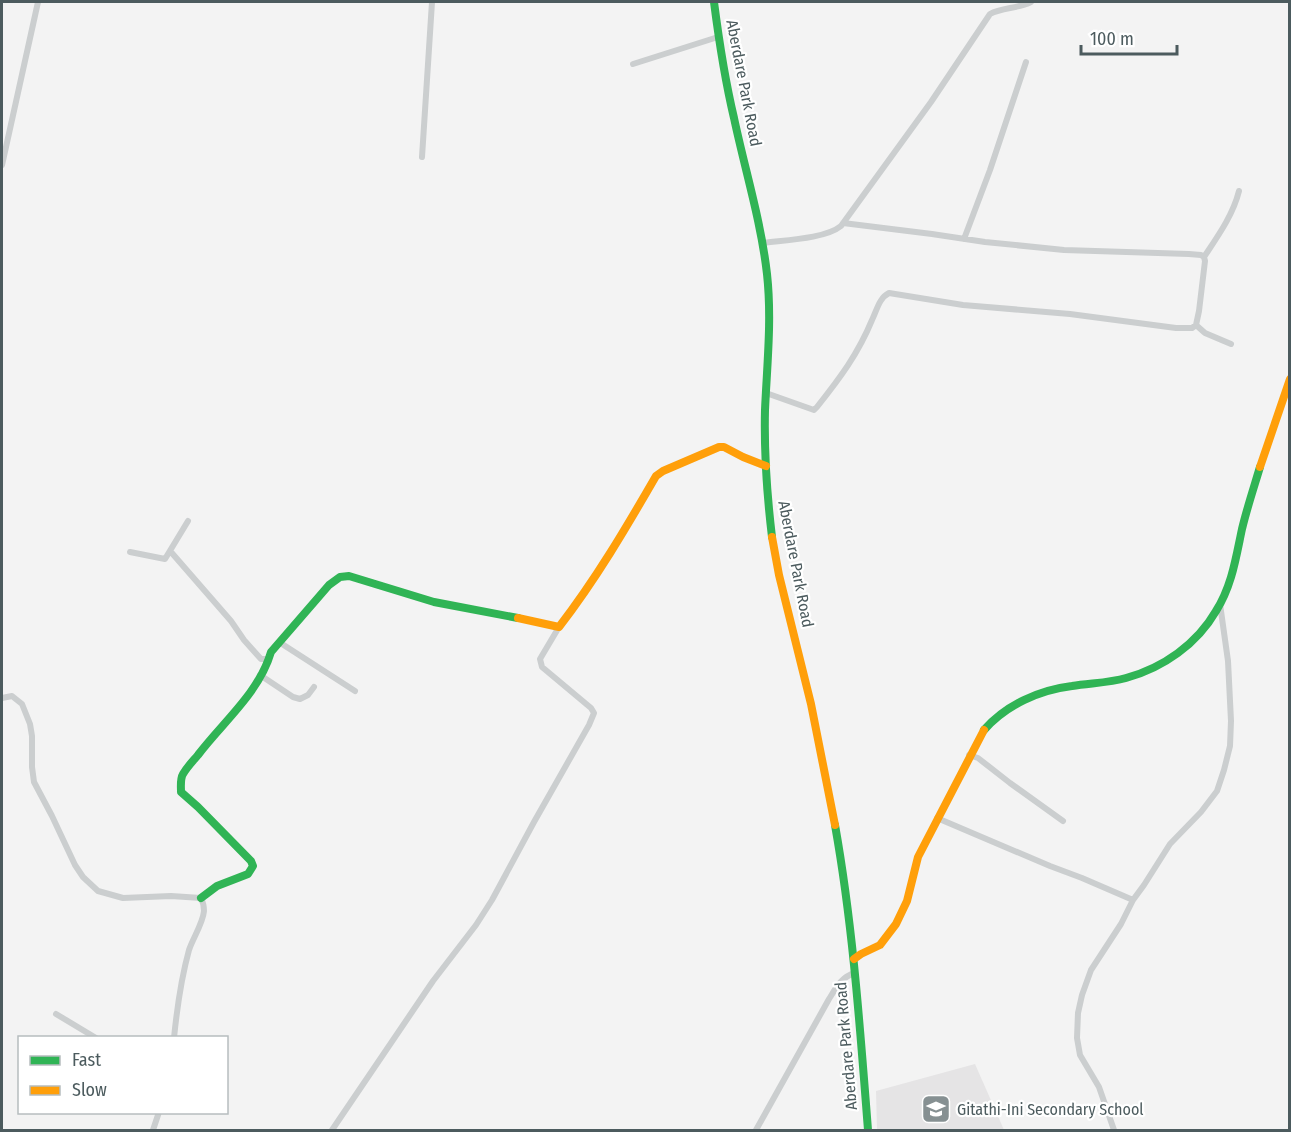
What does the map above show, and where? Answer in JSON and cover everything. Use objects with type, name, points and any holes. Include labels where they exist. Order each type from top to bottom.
[{"type":"street","points":[[2,165],[38,2]]},
{"type":"street","points":[[422,158],[432,2]]},
{"type":"street","name":"Aberdare Park Road","points":[[714,2],[720,53],[767,274],[770,315],[766,393],[766,466],[772,538],[811,704],[835,831],[854,959],[868,1131]]},
{"type":"street","points":[[762,243],[835,231],[931,102],[990,14],[1020,7],[1030,2]]},
{"type":"street","points":[[633,64],[718,37]]},
{"type":"street","points":[[964,239],[1026,62]]},
{"type":"street","points":[[766,393],[814,410],[859,350],[880,302],[889,293],[963,305],[1192,328],[1196,325],[1199,311],[1204,257],[1236,203],[1239,191]]},
{"type":"street","points":[[843,223],[985,243],[1064,250],[1189,254],[1204,257]]},
{"type":"street","points":[[1196,325],[1205,333],[1231,344]]},
{"type":"street","points":[[854,959],[880,945],[896,924],[907,901],[918,857],[937,818],[981,734],[997,717],[1032,697],[1054,689],[1122,679],[1142,673],[1162,663],[1202,632],[1225,595],[1251,499],[1290,379]]},
{"type":"street","points":[[332,1131],[433,981],[492,900],[589,725],[594,713],[591,708],[542,667],[540,659],[618,541],[656,476],[719,447],[724,447],[766,466]]},
{"type":"street","points":[[130,552],[165,559],[188,521]]},
{"type":"street","points":[[171,552],[261,659],[269,659]]},
{"type":"street","points":[[2,698],[12,696],[22,704],[27,715],[32,736],[34,782],[83,877],[98,891],[123,898],[171,896],[201,898],[217,886],[248,874],[252,871],[253,866],[251,861],[181,792],[183,774],[252,691],[271,652],[329,585],[340,577],[349,576],[434,602],[560,627]]},
{"type":"street","points":[[1114,1131],[1101,1093],[1080,1055],[1077,1038],[1078,1013],[1091,970],[1117,931],[1133,900],[1170,844],[1201,812],[1217,791],[1230,746],[1231,721],[1228,661],[1220,604]]},
{"type":"street","points":[[279,642],[355,691]]},
{"type":"street","points":[[260,675],[300,699],[308,695],[314,687]]},
{"type":"street","points":[[969,755],[978,758],[1063,821]]},
{"type":"street","points":[[937,818],[1133,900]]},
{"type":"street","points":[[174,1036],[184,971],[204,913],[201,898]]},
{"type":"street","points":[[756,1131],[834,990],[846,975],[855,974]]},
{"type":"street","points":[[56,1014],[93,1036]]},
{"type":"street","points":[[153,1131],[159,1114]]},
{"type":"shaded area","name":"Gitathi-Ini Secondary School","points":[[975,1064],[1004,1130],[877,1130],[876,1091]]},
{"type":"traffic: fast","points":[[714,2],[728,89],[757,215],[767,274],[769,325],[765,442],[772,537]]},
{"type":"traffic: fast","points":[[984,730],[1002,713],[1035,695],[1060,688],[1113,681],[1140,674],[1166,661],[1189,644],[1208,623],[1226,592],[1260,467]]},
{"type":"traffic: fast","points":[[201,898],[217,886],[248,874],[253,866],[251,861],[181,792],[182,776],[249,694],[258,681],[271,652],[329,585],[340,577],[349,576],[434,602],[518,618]]},
{"type":"traffic: fast","points":[[835,825],[851,939],[868,1130]]},
{"type":"traffic: slow","points":[[1260,467],[1290,379]]},
{"type":"traffic: slow","points":[[518,618],[559,627],[598,572],[656,476],[663,471],[719,447],[724,447],[766,466]]},
{"type":"traffic: slow","points":[[772,537],[779,575],[811,704],[835,825]]},
{"type":"traffic: slow","points":[[854,959],[880,945],[896,924],[907,901],[918,857],[984,730]]},
{"type":"place","name":"Gitathi-Ini Secondary School","points":[[936,1109]]}]
